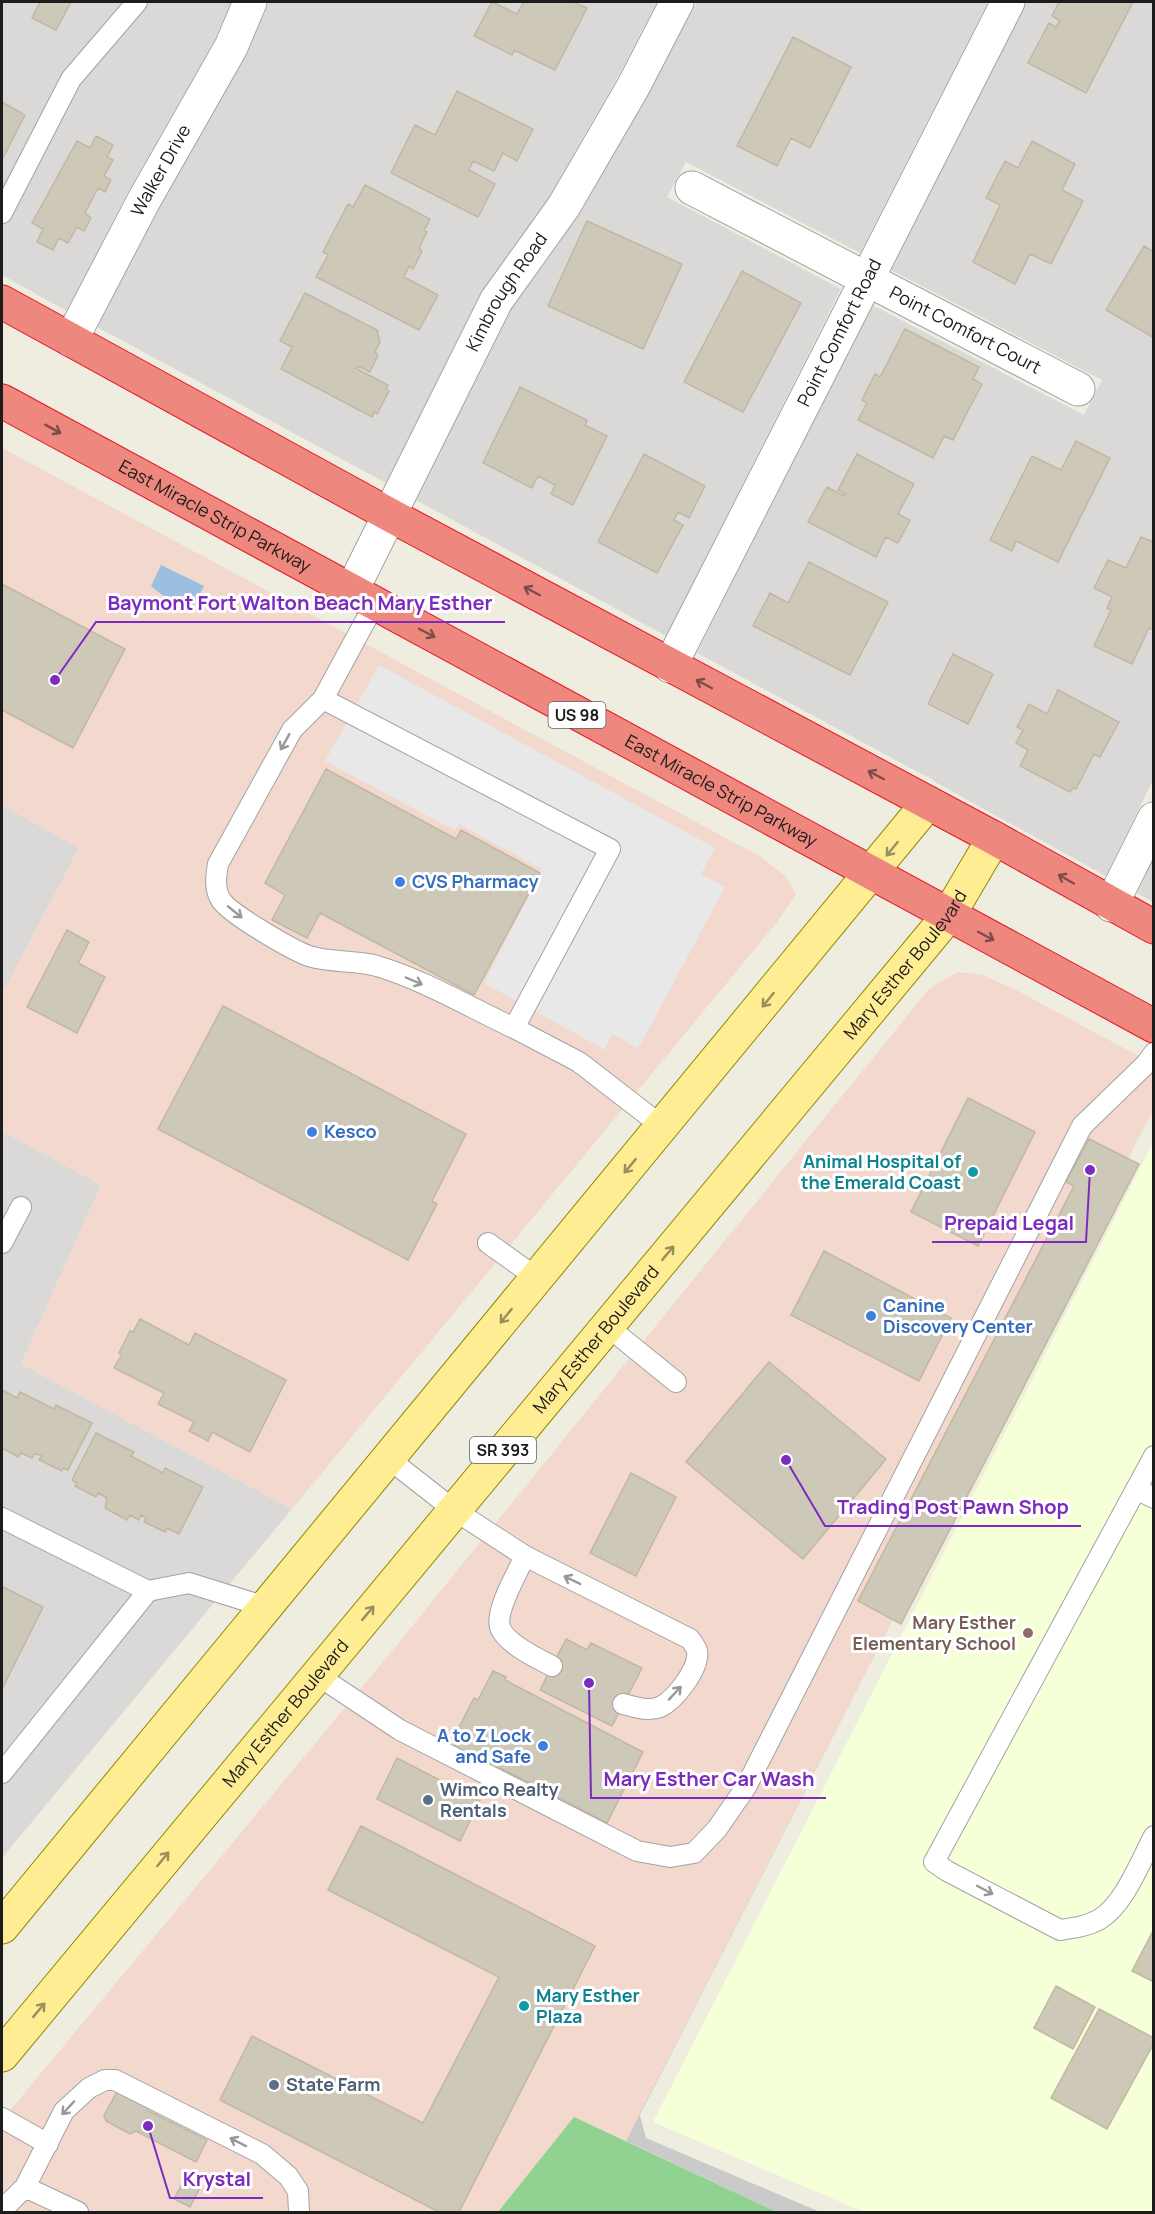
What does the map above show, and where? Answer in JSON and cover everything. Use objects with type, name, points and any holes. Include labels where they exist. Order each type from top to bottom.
[{"type":"highway","points":[[2,302],[390,515],[994,838],[1154,927]]},
{"type":"highway","name":"East Miracle Strip Parkway","points":[[2,401],[1154,1026]]},
{"type":"main road","points":[[2,1928],[872,874],[928,803]]},
{"type":"main road","name":"Mary Esther Boulevard","points":[[2,2055],[948,916],[994,838]]},
{"type":"street","name":"Walker Drive","points":[[71,340],[144,200],[231,47],[250,2]]},
{"type":"street","name":"Kimbrough Road","points":[[363,598],[390,515],[496,301],[564,206],[633,87],[677,2]]},
{"type":"street","name":"Point Comfort Road","points":[[670,666],[1008,2]]},
{"type":"street","name":"Point Comfort Court","points":[[692,188],[1078,389]]},
{"type":"street","points":[[1111,905],[1154,819]]},
{"type":"lane","points":[[2,213],[71,79],[137,2]]},
{"type":"lane","points":[[363,598],[323,699],[292,730],[218,864],[215,882],[221,900],[248,923],[308,956],[338,962],[375,965],[418,982],[514,1028],[579,1062],[663,1127]]},
{"type":"lane","points":[[323,699],[610,849],[514,1028]]},
{"type":"lane","points":[[317,1675],[400,1730],[638,1851],[670,1857],[694,1853],[717,1829],[746,1787],[1082,1126],[1145,1065],[1154,1053]]},
{"type":"lane","points":[[2,1243],[21,1207]]},
{"type":"lane","points":[[488,1243],[537,1278]]},
{"type":"lane","points":[[607,1326],[676,1382]]},
{"type":"lane","points":[[1154,1456],[934,1862],[1060,1930],[1079,1928],[1101,1918],[1120,1900],[1154,1836]]},
{"type":"lane","points":[[389,1459],[454,1510],[525,1556],[690,1639],[697,1649],[697,1662],[674,1697],[659,1707],[640,1709],[623,1704]]},
{"type":"lane","points":[[1136,1489],[1154,1498]]},
{"type":"lane","points":[[2,1518],[148,1591],[189,1583],[266,1607]]},
{"type":"lane","points":[[525,1556],[502,1608],[500,1626],[507,1636],[521,1648],[552,1666]]},
{"type":"lane","points":[[2,1773],[148,1591]]},
{"type":"lane","points":[[2,2210],[25,2187],[64,2111],[89,2088],[105,2080],[115,2080],[262,2154],[288,2176],[298,2191],[299,2212]]},
{"type":"lane","points":[[2,2118],[48,2144]]},
{"type":"lane","points":[[25,2187],[78,2212]]},
{"type":"shaded area","points":[[2,2],[231,2],[215,39],[129,190],[67,311],[2,275]]},
{"type":"shaded area","points":[[269,2],[657,2],[617,78],[549,197],[480,294],[386,483],[97,327],[159,208],[247,54]]},
{"type":"shaded area","points":[[697,2],[988,2],[860,253],[686,162],[667,197],[841,289],[666,636],[416,500],[510,311],[578,217]]},
{"type":"shaded area","points":[[1027,2],[1153,2],[1153,780],[1106,876],[935,782],[928,776],[697,653],[872,305],[1084,415],[1102,380],[891,270]]},
{"type":"shaded area","points":[[2,448],[761,857],[786,877],[796,894],[778,921],[292,1509],[21,1364],[101,1185],[2,1131],[2,994],[79,848],[2,805]]},
{"type":"shaded area","points":[[379,665],[715,848],[701,874],[725,887],[638,1049],[612,1033],[605,1050],[484,983],[542,869],[459,824],[454,830],[325,761]]},
{"type":"shaded area","points":[[2,805],[79,848],[2,994]]},
{"type":"shaded area","points":[[1153,858],[1154,902],[1137,893]]},
{"type":"shaded area","points":[[957,972],[983,975],[1020,992],[1153,1064],[1153,1110],[626,2141],[574,2118],[498,2212],[2,2212],[2,2120],[383,1662],[929,989]]},
{"type":"shaded area","points":[[2,1131],[101,1185],[21,1364],[292,1509],[2,1858]]},
{"type":"shaded area","name":"Mary Esther Elementary School","points":[[1153,1143],[1153,2212],[864,2212],[653,2122]]},
{"type":"shaded area","points":[[976,1456],[640,2115],[646,2138],[820,2212],[777,2212],[626,2141]]},
{"type":"green space","points":[[574,2117],[777,2212],[498,2212]]},
{"type":"water","points":[[161,565],[204,586],[190,612],[151,586]]},
{"type":"building","points":[[40,2],[71,2],[56,30],[32,18]]},
{"type":"building","points":[[492,2],[517,14],[524,2],[573,2],[587,8],[555,70],[514,50],[512,55],[474,36]]},
{"type":"building","points":[[1059,2],[1133,2],[1086,93],[1028,63],[1049,23],[1056,27],[1060,21],[1052,16]]},
{"type":"building","points":[[793,37],[851,67],[810,148],[791,138],[777,166],[737,146]]},
{"type":"building","points":[[457,91],[533,129],[517,161],[503,153],[494,171],[473,161],[469,170],[495,184],[478,217],[391,173],[415,125],[435,135]]},
{"type":"building","points":[[2,102],[25,115],[2,160]]},
{"type":"building","points":[[96,136],[113,145],[107,157],[113,160],[104,176],[111,180],[105,192],[98,188],[85,213],[91,218],[84,231],[77,227],[68,243],[59,238],[53,250],[37,242],[43,229],[32,223],[77,141],[90,148]]},
{"type":"building","points":[[1032,141],[1075,164],[1062,190],[1083,201],[1051,264],[1030,254],[1015,284],[973,262],[1000,205],[986,198],[1005,161],[1018,168]]},
{"type":"building","points":[[365,185],[430,219],[424,231],[427,232],[419,248],[422,251],[413,269],[409,266],[404,277],[438,295],[419,330],[316,277],[328,255],[323,252],[348,204],[353,207]]},
{"type":"building","points":[[587,221],[682,264],[643,349],[548,306]]},
{"type":"building","points":[[1144,246],[1154,252],[1154,338],[1106,310]]},
{"type":"building","points":[[742,271],[801,303],[743,412],[684,382]]},
{"type":"building","points":[[305,293],[377,330],[380,342],[375,352],[378,355],[370,372],[358,366],[357,369],[388,385],[386,389],[389,391],[377,414],[374,412],[372,417],[281,369],[292,347],[280,341]]},
{"type":"building","points":[[905,329],[979,367],[973,379],[982,384],[953,440],[944,436],[933,458],[858,420],[867,403],[862,400],[875,374],[880,377]]},
{"type":"building","points":[[520,387],[587,420],[585,425],[607,436],[573,505],[551,494],[555,485],[538,476],[532,488],[483,463]]},
{"type":"building","points":[[1076,441],[1110,458],[1058,562],[1016,541],[1012,551],[990,540],[1032,456],[1061,470]]},
{"type":"building","points":[[644,454],[705,486],[689,518],[678,512],[674,520],[683,525],[657,573],[598,542]]},
{"type":"building","points":[[857,454],[914,484],[898,514],[910,520],[898,543],[886,537],[876,557],[808,522],[827,487],[844,496],[846,494],[838,490]]},
{"type":"building","points":[[1141,537],[1154,542],[1154,630],[1149,628],[1132,664],[1094,646],[1111,610],[1107,608],[1112,597],[1094,588],[1108,560],[1126,568]]},
{"type":"building","points":[[809,562],[888,602],[850,675],[753,626],[770,593],[788,603]]},
{"type":"building","points":[[2,584],[125,649],[73,748],[2,710]]},
{"type":"building","points":[[953,654],[993,674],[968,724],[928,704]]},
{"type":"building","points":[[1058,690],[1119,722],[1100,757],[1094,754],[1076,789],[1073,788],[1070,792],[1020,766],[1028,750],[1016,743],[1023,730],[1017,727],[1029,704],[1047,714]]},
{"type":"building","name":"CVS Pharmacy","points":[[326,769],[456,839],[461,830],[540,873],[474,995],[320,913],[307,938],[272,920],[285,895],[265,883]]},
{"type":"building","points":[[67,930],[89,942],[78,963],[105,977],[77,1033],[27,1007]]},
{"type":"building","name":"Kesco","points":[[223,1006],[466,1134],[432,1201],[437,1204],[408,1260],[158,1129]]},
{"type":"building","name":"Animal Hospital of the Emerald Coast","points":[[968,1098],[1035,1132],[978,1246],[911,1212]]},
{"type":"building","points":[[1089,1139],[1139,1164],[901,1624],[858,1601],[1074,1186],[1066,1182]]},
{"type":"building","name":"Canine Discovery Center","points":[[824,1251],[951,1318],[919,1381],[791,1315]]},
{"type":"building","points":[[140,1319],[189,1345],[195,1333],[286,1380],[250,1452],[212,1432],[208,1441],[189,1431],[194,1422],[158,1404],[164,1393],[114,1368],[130,1331],[133,1332]]},
{"type":"building","points":[[769,1362],[886,1459],[803,1559],[686,1462]]},
{"type":"building","points":[[2,1390],[17,1398],[20,1392],[54,1409],[56,1405],[92,1423],[68,1470],[63,1468],[62,1471],[39,1460],[42,1456],[35,1453],[32,1458],[21,1453],[18,1457],[2,1448]]},
{"type":"building","points":[[96,1433],[134,1452],[131,1456],[163,1473],[165,1468],[203,1487],[179,1534],[167,1528],[165,1532],[144,1522],[146,1518],[141,1515],[139,1520],[130,1515],[127,1520],[105,1508],[107,1498],[98,1493],[96,1497],[75,1486],[77,1483],[72,1480]]},
{"type":"building","points":[[631,1473],[676,1497],[636,1576],[590,1553]]},
{"type":"building","points":[[3,1587],[43,1607],[2,1689],[2,1591]]},
{"type":"building","points":[[566,1639],[587,1650],[591,1643],[642,1668],[612,1726],[540,1690]]},
{"type":"building","name":"A to Z Lock and Safe","points":[[493,1671],[506,1677],[505,1680],[643,1752],[607,1823],[468,1751],[467,1754],[454,1747],[458,1739],[454,1737],[474,1698],[478,1700]]},
{"type":"building","name":"Wimco Realty Rentals","points":[[397,1758],[480,1801],[460,1841],[377,1799]]},
{"type":"building","name":"Mary Esther Plaza","points":[[361,1826],[595,1946],[459,2212],[439,2212],[220,2100],[252,2036],[423,2123],[499,1977],[328,1890]]},
{"type":"building","points":[[1154,1929],[1154,1982],[1132,1971]]},
{"type":"building","points":[[1056,1986],[1095,2007],[1073,2049],[1034,2028]]},
{"type":"building","points":[[1099,2009],[1154,2038],[1154,2043],[1107,2129],[1051,2098]]},
{"type":"building","points":[[117,2092],[121,2092],[147,2106],[147,2110],[207,2140],[196,2162],[136,2131],[130,2134],[106,2121],[104,2115]]},
{"type":"building","points":[[184,2180],[200,2188],[190,2207],[174,2199]]},
{"type":"place","name":"Baymont Fort Walton Beach Mary Esther","points":[[55,680]]},
{"type":"place","name":"CVS Pharmacy","points":[[400,882]]},
{"type":"place","name":"Kesco","points":[[312,1132]]},
{"type":"place","name":"Prepaid Legal","points":[[1090,1170]]},
{"type":"place","name":"Animal Hospital of the Emerald Coast","points":[[973,1172]]},
{"type":"place","name":"Canine Discovery Center","points":[[871,1316]]},
{"type":"place","name":"Trading Post Pawn Shop","points":[[786,1460]]},
{"type":"place","name":"Mary Esther Elementary School","points":[[1028,1633]]},
{"type":"place","name":"Mary Esther Car Wash","points":[[589,1683]]},
{"type":"place","name":"A to Z Lock and Safe","points":[[543,1746]]},
{"type":"place","name":"Wimco Realty Rentals","points":[[428,1800]]},
{"type":"place","name":"Mary Esther Plaza","points":[[524,2006]]},
{"type":"place","name":"State Farm","points":[[274,2085]]},
{"type":"place","name":"Krystal","points":[[148,2126]]}]
